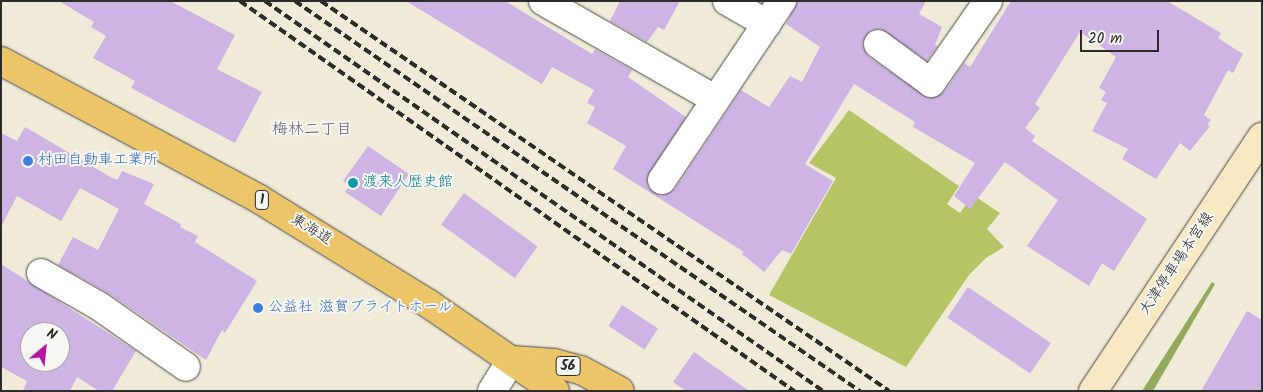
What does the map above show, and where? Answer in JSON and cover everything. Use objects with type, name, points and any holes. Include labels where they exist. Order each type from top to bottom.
[{"type":"main road","name":"東海道","points":[[1,61],[268,204],[352,254],[555,391]]},
{"type":"main road","name":"大津停車場本宮線","points":[[1093,391],[1262,137]]},
{"type":"main road","name":"56","points":[[511,360],[554,363],[582,370],[620,391]]},
{"type":"street","points":[[543,1],[715,99]]},
{"type":"street","points":[[727,1],[767,24]]},
{"type":"street","points":[[662,180],[782,1]]},
{"type":"street","points":[[878,44],[931,83],[988,1]]},
{"type":"street","points":[[41,273],[99,306],[186,367]]},
{"type":"street","points":[[492,391],[511,360]]},
{"type":"green space","points":[[849,110],[959,186],[947,204],[960,213],[973,195],[1000,213],[987,229],[1004,247],[986,258],[969,275],[906,367],[769,295],[836,178],[809,163]]},
{"type":"green space","points":[[1212,282],[1215,284],[1153,391],[1142,391]]},
{"type":"building","points":[[59,1],[170,1],[235,35],[217,69],[262,92],[235,143],[131,88],[135,81],[93,58],[106,36],[91,27],[94,22]]},
{"type":"building","points":[[406,1],[505,1],[592,54],[595,49],[632,70],[628,77],[686,117],[647,178],[648,187],[661,196],[675,189],[741,90],[769,107],[790,76],[802,82],[820,47],[786,24],[798,1],[926,1],[919,14],[942,27],[935,45],[938,46],[927,61],[880,29],[871,30],[862,43],[869,57],[929,98],[944,92],[964,63],[970,67],[1011,1],[1167,1],[1221,33],[1218,38],[1243,54],[1233,73],[1228,70],[1204,115],[1211,120],[1207,125],[1210,126],[1190,151],[1180,143],[1156,179],[1122,159],[1128,149],[1092,131],[1107,103],[1101,100],[1106,92],[1099,88],[1116,57],[1080,32],[1035,104],[1040,108],[1025,128],[1035,136],[1032,141],[1147,219],[1114,271],[1102,263],[1089,286],[1027,246],[1058,200],[1005,162],[970,209],[954,196],[975,163],[913,127],[915,122],[854,84],[805,164],[833,181],[791,254],[782,250],[764,272],[742,254],[744,252],[613,169],[626,146],[587,123],[595,107],[587,103],[594,90],[552,67],[542,84]]},
{"type":"building","points":[[620,1],[680,1],[664,30],[658,27],[647,42],[610,21]]},
{"type":"building","points":[[25,127],[114,179],[118,179],[122,171],[154,184],[144,204],[181,224],[180,227],[198,236],[195,242],[257,281],[225,333],[222,330],[206,360],[108,293],[58,265],[73,237],[98,250],[119,209],[80,188],[61,221],[17,196],[1,227],[1,133],[17,141]]},
{"type":"building","points":[[368,146],[409,174],[381,216],[345,192],[349,186],[343,181]]},
{"type":"building","points":[[464,193],[538,246],[515,278],[441,225]]},
{"type":"building","points":[[1,264],[136,351],[112,391],[99,391],[77,377],[70,391],[23,391],[27,381],[1,367]]},
{"type":"building","points":[[968,287],[1051,343],[1030,374],[947,318]]},
{"type":"building","points":[[622,305],[658,328],[644,349],[608,326]]},
{"type":"building","points":[[1247,311],[1262,320],[1262,391],[1201,391]]},
{"type":"building","points":[[694,352],[749,391],[686,391],[673,382]]},
{"type":"railway","points":[[240,1],[794,391]]},
{"type":"railway","points":[[265,1],[823,391]]},
{"type":"railway","points":[[295,1],[860,391]]},
{"type":"railway","points":[[321,1],[889,391]]},
{"type":"place","name":"村田自動車工業所","points":[[28,161]]},
{"type":"place","name":"渡来人歴史館","points":[[353,183]]},
{"type":"place","name":"公益社 滋賀ブライトホール","points":[[258,308]]},
{"type":"district","name":"梅林二丁目","points":[[312,130]]}]
